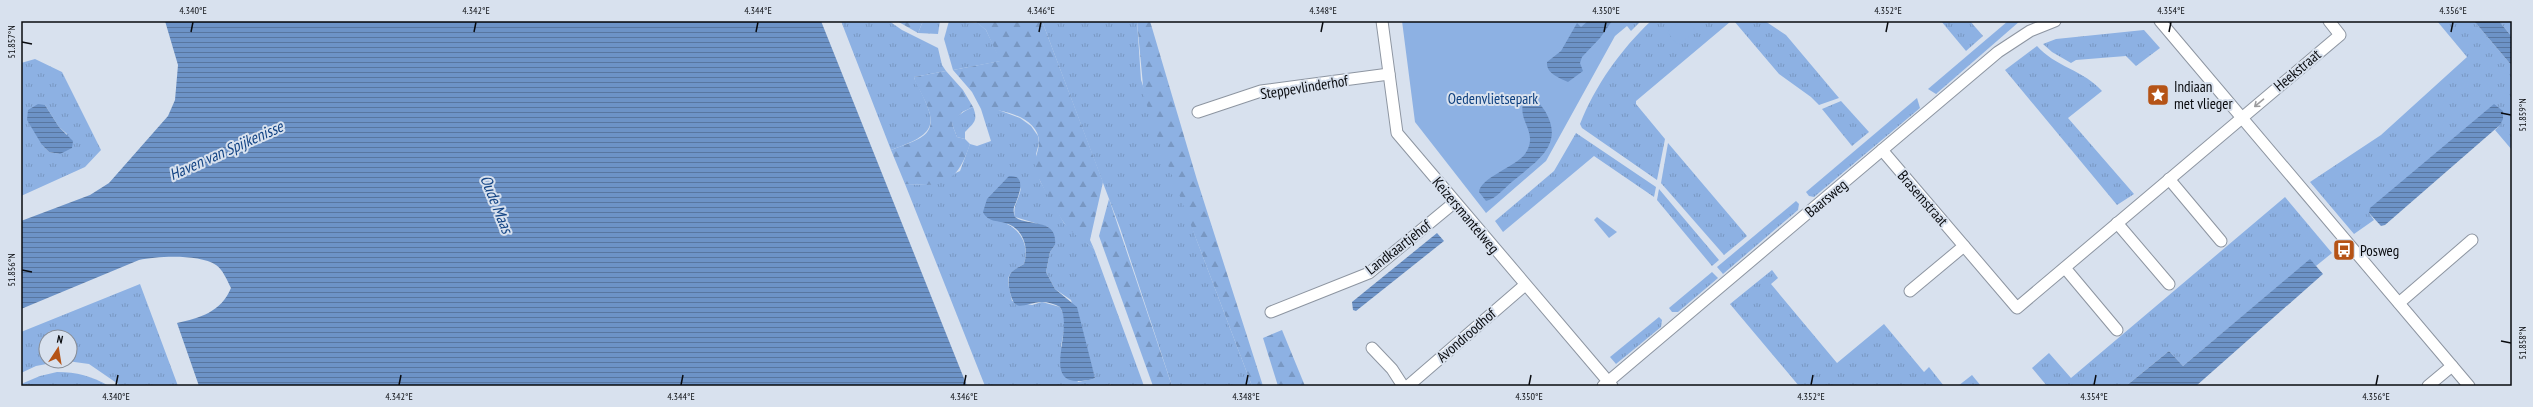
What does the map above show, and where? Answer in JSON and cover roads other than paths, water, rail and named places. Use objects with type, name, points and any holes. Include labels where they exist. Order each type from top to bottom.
[{"type":"street","name":"Keizersmantelweg","points":[[1382,21],[1397,133],[1608,385]]},
{"type":"street","name":"Baarsweg","points":[[1608,385],[1882,150],[2012,42],[2030,30],[2055,21]]},
{"type":"street","points":[[2160,21],[2469,386]]},
{"type":"street","name":"Heekstraat","points":[[2242,117],[2340,35],[2329,21]]},
{"type":"street","name":"Steppevlinderhof","points":[[1198,112],[1261,92],[1389,74]]},
{"type":"street","name":"Brasemstraat","points":[[1882,150],[2017,308],[2242,117]]},
{"type":"street","points":[[2169,179],[2221,241]]},
{"type":"street","name":"Landkaartjehof","points":[[1271,312],[1369,273],[1455,202]]},
{"type":"street","points":[[2117,223],[2169,284]]},
{"type":"street","points":[[2399,303],[2472,240]]},
{"type":"street","points":[[1910,291],[1964,246]]},
{"type":"street","points":[[2065,268],[2117,330]]},
{"type":"street","name":"Avondroodhof","points":[[1408,386],[1525,285]]},
{"type":"street","points":[[1372,348],[1392,368],[1403,386]]},
{"type":"street","points":[[2428,386],[2452,366]]},
{"type":"water","points":[[165,21],[821,21],[967,386],[199,386],[177,323],[194,319],[209,313],[222,303],[231,288],[223,272],[216,265],[209,261],[178,257],[139,260],[21,309],[21,221],[90,195],[109,183],[168,116],[175,100],[178,65]]},
{"type":"water","points":[[1588,21],[1612,21],[1600,38],[1582,57],[1580,63],[1583,71],[1568,82],[1551,73],[1547,66],[1547,62],[1561,51],[1577,23],[1581,27]]},
{"type":"water","points":[[2474,21],[2499,21],[2512,37],[2512,66]]},
{"type":"water","points":[[1532,98],[1540,104],[1545,111],[1552,133],[1550,143],[1546,151],[1539,159],[1497,195],[1486,201],[1479,192],[1481,187],[1491,177],[1520,159],[1525,154],[1529,146],[1529,133],[1522,108],[1524,101]]},
{"type":"water","points":[[38,104],[45,105],[59,127],[73,141],[72,148],[60,154],[49,152],[42,145],[27,120],[28,110]]},
{"type":"water","points":[[2494,104],[2503,111],[2503,119],[2500,125],[2385,225],[2381,226],[2369,213],[2370,208]]},
{"type":"water","points":[[1009,176],[1015,176],[1019,179],[1020,183],[1019,194],[1014,208],[1015,217],[1027,222],[1047,226],[1052,230],[1055,236],[1055,245],[1050,252],[1046,272],[1055,289],[1077,307],[1095,378],[1093,379],[1075,381],[1065,377],[1061,369],[1060,358],[1064,331],[1064,318],[1060,307],[1047,302],[1020,306],[1013,302],[1009,287],[1009,278],[1013,270],[1024,264],[1026,252],[1024,241],[1018,231],[1013,227],[1005,223],[991,220],[985,216],[983,212],[987,199]]},
{"type":"water","points":[[1437,233],[1444,241],[1356,311],[1353,310],[1352,302]]},
{"type":"water","points":[[2310,259],[2323,274],[2196,386],[2126,386],[2169,351],[2183,366]]},
{"type":"place","name":"Indiaan met vlieger","points":[[2158,95]]},
{"type":"place","name":"Posweg","points":[[2344,250]]},
{"type":"park label","name":"Oedenvlietsepark","points":[[1493,98]]},
{"type":"water label","name":"Haven van Spijkenisse","points":[[226,150]]},
{"type":"water label","name":"Oude Maas","points":[[497,204]]}]
